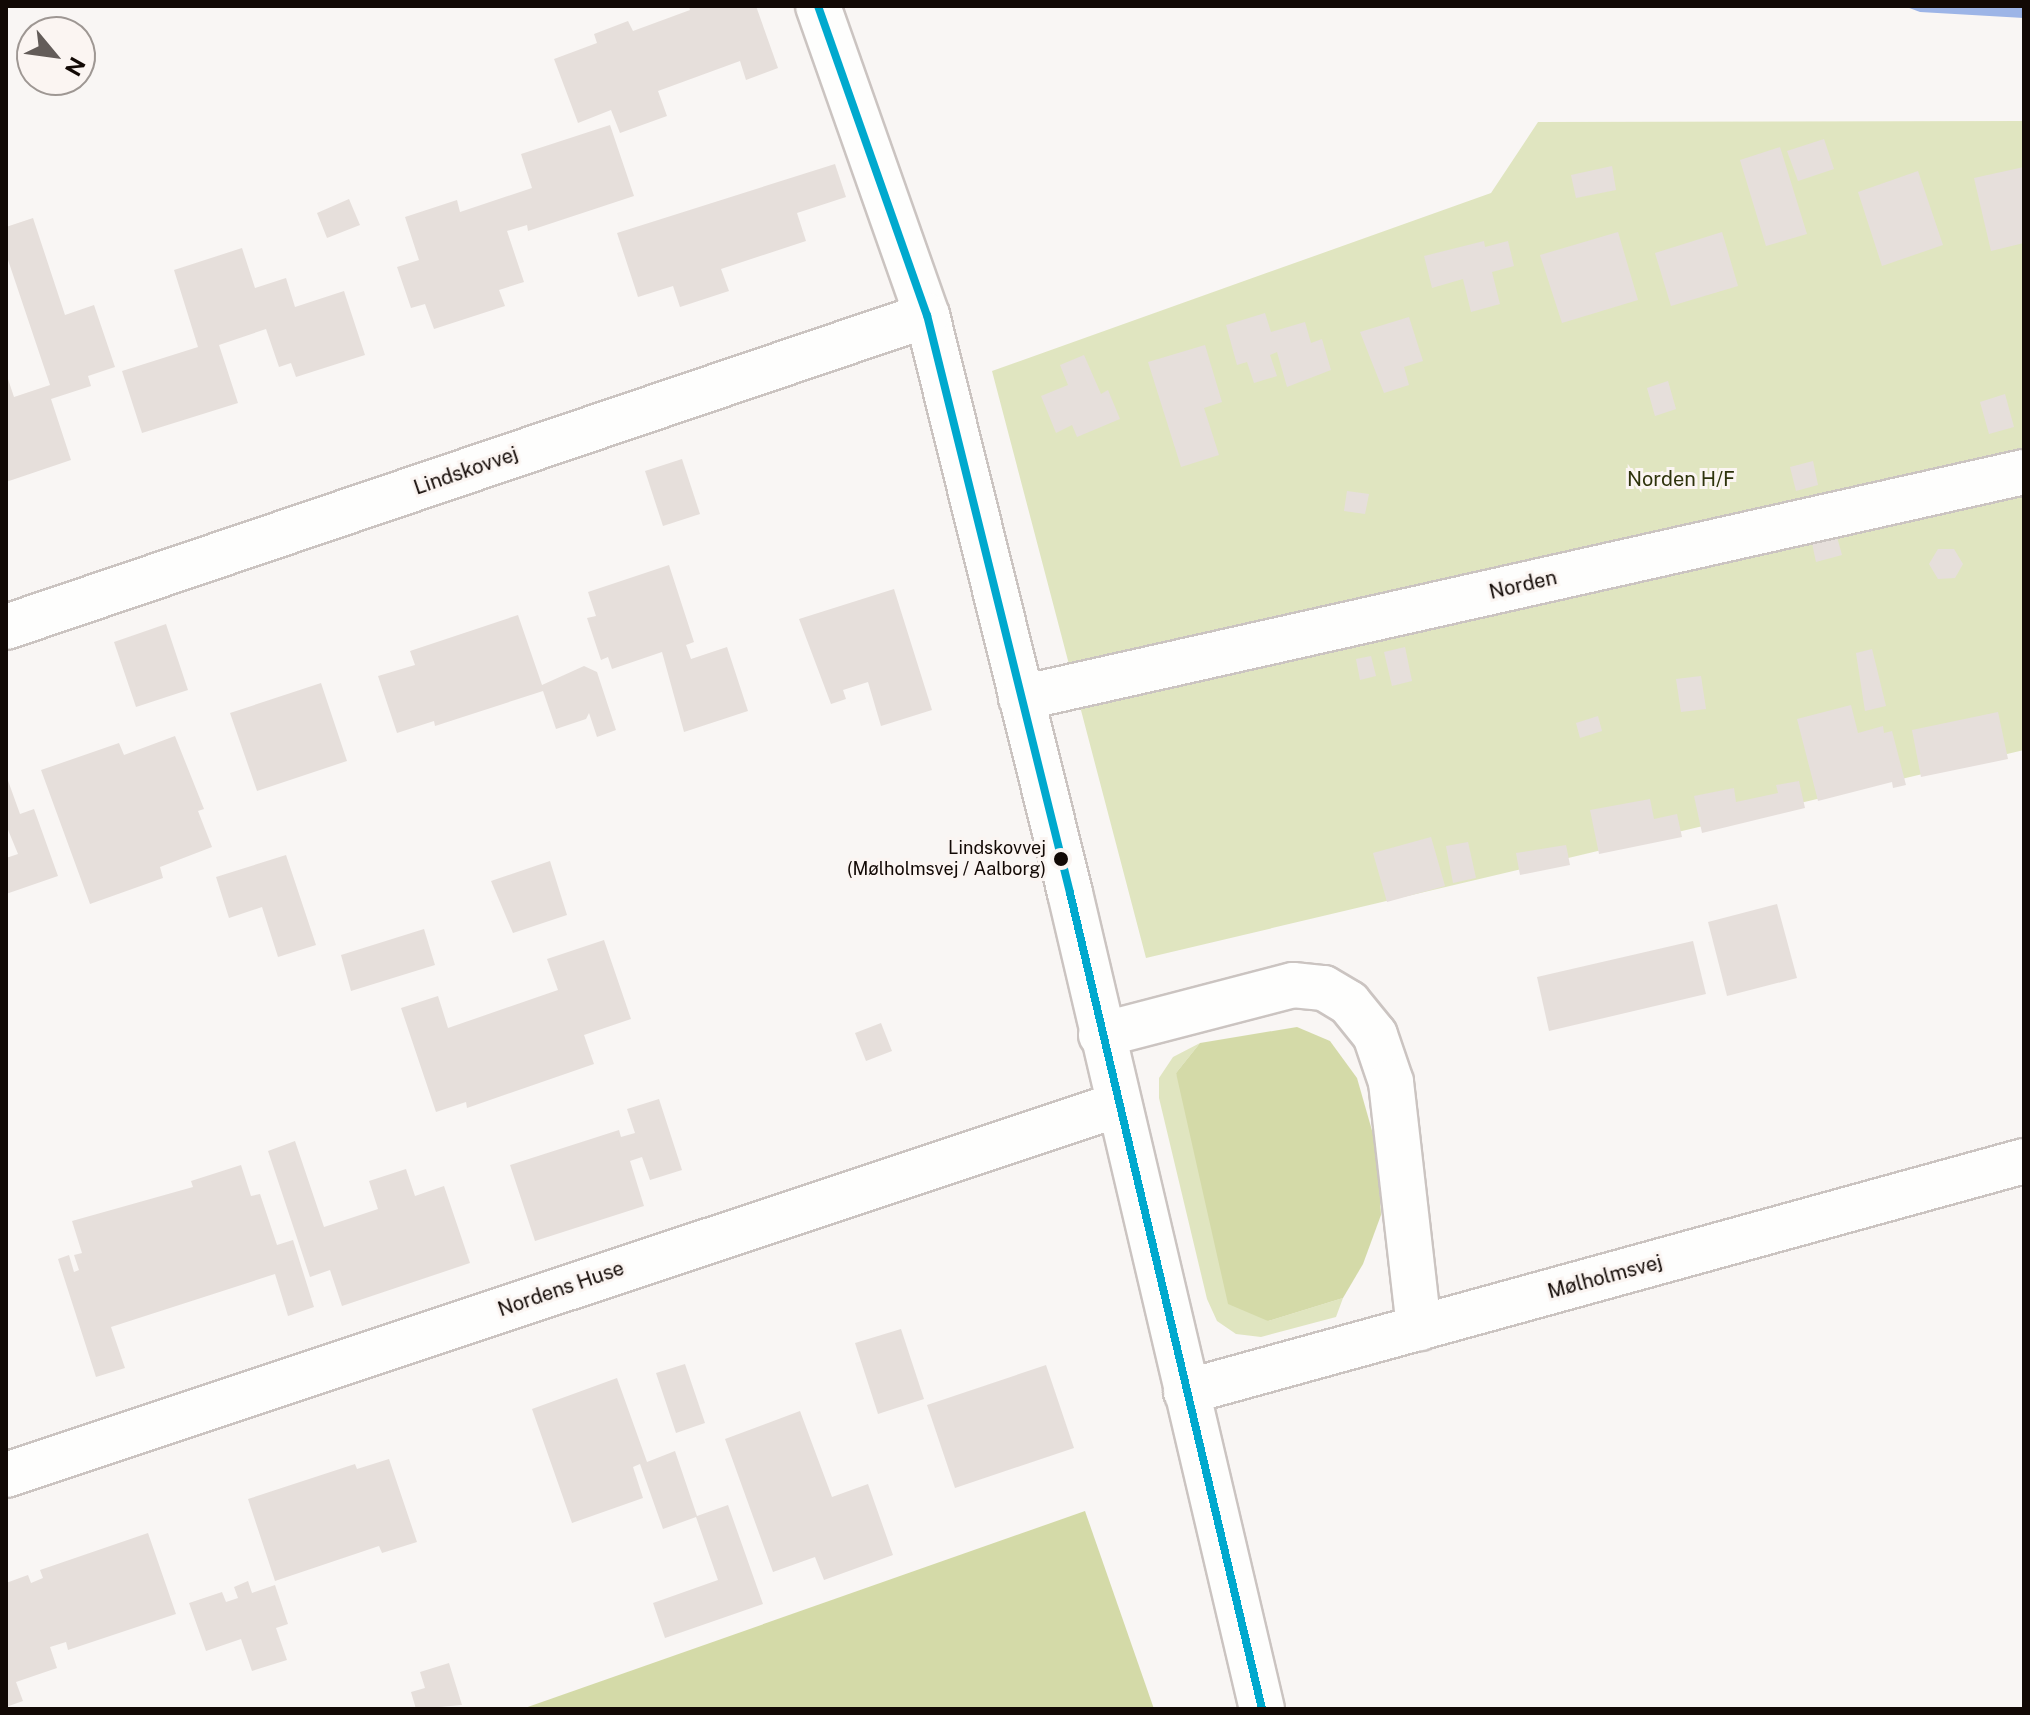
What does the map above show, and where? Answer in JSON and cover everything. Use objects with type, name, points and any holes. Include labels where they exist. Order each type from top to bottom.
[{"type":"street","points":[[818,6],[927,315],[1262,1709]]},
{"type":"street","name":"Lindskovvej","points":[[6,627],[927,315]]},
{"type":"street","name":"Norden","points":[[1021,698],[2024,472]]},
{"type":"street","points":[[1101,1035],[1293,985],[1324,988],[1349,1003],[1375,1035],[1391,1082],[1419,1328]]},
{"type":"street","name":"Nordens Huse","points":[[6,1475],[1117,1105]]},
{"type":"street","name":"Mølholmsvej","points":[[1186,1392],[2024,1161]]},
{"type":"green space","name":"Norden H/F","points":[[2024,121],[2024,750],[1146,958],[992,371],[1491,193],[1538,122]]},
{"type":"green space","points":[[1297,1027],[1330,1041],[1357,1078],[1377,1148],[1381,1215],[1363,1264],[1343,1298],[1268,1321],[1228,1304],[1176,1073],[1200,1043]]},
{"type":"green space","points":[[1200,1043],[1176,1073],[1268,1321],[1343,1298],[1336,1317],[1261,1337],[1236,1334],[1217,1321],[1207,1299],[1159,1098],[1159,1078],[1173,1057]]},
{"type":"green space","points":[[1085,1511],[1154,1709],[522,1709]]},
{"type":"water","points":[[1904,6],[2024,6],[2024,18],[1920,12]]},
{"type":"building","points":[[689,6],[756,6],[778,68],[746,80],[740,61],[658,91],[667,116],[620,133],[611,110],[578,123],[554,59],[597,43],[594,34],[628,21],[633,31],[690,10]]},
{"type":"building","points":[[610,125],[634,196],[528,231],[527,225],[507,231],[524,282],[499,290],[505,306],[434,329],[425,304],[411,308],[397,267],[419,260],[405,217],[457,200],[460,212],[532,188],[521,154]]},
{"type":"building","points":[[1824,139],[1834,169],[1798,181],[1787,151]]},
{"type":"building","points":[[1780,147],[1807,234],[1766,246],[1740,160]]},
{"type":"building","points":[[835,164],[846,197],[797,213],[806,241],[721,269],[729,291],[680,307],[673,286],[638,297],[617,233]]},
{"type":"building","points":[[1612,166],[1616,190],[1576,198],[1571,175]]},
{"type":"building","points":[[2024,167],[2024,243],[1991,251],[1974,178]]},
{"type":"building","points":[[1918,171],[1943,245],[1882,266],[1858,192]]},
{"type":"building","points":[[349,199],[360,225],[327,238],[317,213]]},
{"type":"building","points":[[33,218],[65,315],[94,305],[115,367],[88,376],[91,386],[51,399],[71,460],[6,482],[6,373],[14,397],[50,385],[6,254],[6,227]]},
{"type":"building","points":[[1618,232],[1638,300],[1562,323],[1540,255]]},
{"type":"building","points":[[1722,232],[1738,286],[1671,306],[1655,253]]},
{"type":"building","points":[[1484,241],[1485,247],[1508,241],[1514,266],[1492,272],[1500,304],[1471,312],[1463,279],[1432,288],[1424,256]]},
{"type":"building","points":[[242,248],[255,288],[286,278],[295,307],[344,291],[365,355],[296,377],[291,363],[279,367],[266,329],[219,345],[238,403],[142,433],[122,371],[198,347],[174,270]]},
{"type":"building","points":[[1265,313],[1271,332],[1305,322],[1311,343],[1322,339],[1331,370],[1287,387],[1277,352],[1270,355],[1277,376],[1254,383],[1247,362],[1237,365],[1226,325]]},
{"type":"building","points":[[1409,317],[1423,361],[1404,367],[1409,385],[1384,393],[1360,332]]},
{"type":"building","points":[[1205,345],[1222,402],[1204,408],[1219,455],[1181,467],[1148,362]]},
{"type":"building","points":[[1084,355],[1101,394],[1108,390],[1120,419],[1077,437],[1072,425],[1056,433],[1041,396],[1068,385],[1060,365]]},
{"type":"building","points":[[1668,381],[1676,409],[1655,416],[1647,388]]},
{"type":"building","points":[[2005,394],[2014,427],[1989,434],[1980,402]]},
{"type":"building","points":[[682,459],[700,514],[663,526],[645,471]]},
{"type":"building","points":[[1813,461],[1818,485],[1796,491],[1790,467]]},
{"type":"building","points":[[1347,491],[1369,494],[1365,514],[1344,511]]},
{"type":"building","points":[[1837,537],[1842,555],[1816,562],[1812,543]]},
{"type":"building","points":[[1938,549],[1954,549],[1963,564],[1955,578],[1938,579],[1929,564]]},
{"type":"building","points":[[669,565],[694,642],[686,645],[691,659],[727,647],[748,711],[684,732],[662,652],[612,669],[608,657],[601,660],[587,618],[596,616],[588,592]]},
{"type":"building","points":[[894,589],[932,710],[881,726],[868,682],[843,690],[846,699],[831,704],[799,619]]},
{"type":"building","points":[[518,615],[542,685],[584,666],[597,672],[616,730],[597,737],[589,713],[586,719],[556,729],[543,691],[435,726],[434,721],[397,733],[378,676],[415,665],[410,651]]},
{"type":"building","points":[[166,624],[188,690],[136,707],[114,642]]},
{"type":"building","points":[[1405,647],[1412,681],[1392,686],[1384,652]]},
{"type":"building","points":[[1872,649],[1886,706],[1865,711],[1856,653]]},
{"type":"building","points":[[1371,656],[1376,676],[1360,680],[1356,659]]},
{"type":"building","points":[[1701,676],[1706,709],[1681,712],[1676,679]]},
{"type":"building","points":[[321,683],[347,761],[257,791],[230,713]]},
{"type":"building","points":[[1851,705],[1858,733],[1883,726],[1884,733],[1892,731],[1906,785],[1893,788],[1892,782],[1818,801],[1797,719]]},
{"type":"building","points":[[1998,712],[2008,759],[1921,777],[1912,730]]},
{"type":"building","points":[[1598,716],[1602,731],[1580,738],[1576,723]]},
{"type":"building","points":[[175,736],[204,809],[198,811],[212,847],[160,867],[163,878],[90,904],[41,770],[119,743],[124,755]]},
{"type":"building","points":[[6,775],[20,814],[34,809],[58,876],[6,894],[6,858],[18,854],[6,825]]},
{"type":"building","points":[[1799,781],[1805,808],[1702,833],[1694,796],[1734,788],[1736,802],[1778,793],[1776,785]]},
{"type":"building","points":[[1650,799],[1654,819],[1677,814],[1682,837],[1599,854],[1590,810]]},
{"type":"building","points":[[1431,837],[1445,886],[1387,902],[1373,853]]},
{"type":"building","points":[[1468,842],[1476,878],[1453,883],[1446,846]]},
{"type":"building","points":[[1566,845],[1570,865],[1520,875],[1516,853]]},
{"type":"building","points":[[286,855],[316,945],[278,957],[262,907],[229,918],[216,877]]},
{"type":"building","points":[[550,861],[567,915],[513,933],[491,881]]},
{"type":"building","points":[[1777,904],[1797,978],[1727,996],[1708,922]]},
{"type":"building","points":[[424,929],[435,965],[351,991],[341,955]]},
{"type":"building","points":[[604,940],[631,1019],[584,1035],[594,1064],[467,1108],[466,1102],[436,1112],[401,1008],[438,996],[448,1028],[558,990],[547,959]]},
{"type":"building","points":[[1693,941],[1706,994],[1549,1031],[1537,977]]},
{"type":"building","points":[[881,1023],[892,1051],[866,1061],[855,1033]]},
{"type":"building","points":[[659,1099],[682,1170],[650,1180],[642,1157],[630,1161],[644,1206],[535,1241],[510,1165],[619,1130],[621,1137],[635,1133],[627,1109]]},
{"type":"building","points":[[295,1141],[324,1227],[378,1209],[369,1181],[406,1169],[415,1196],[444,1186],[470,1263],[342,1306],[330,1270],[310,1277],[268,1151]]},
{"type":"building","points":[[241,1165],[251,1196],[260,1194],[277,1245],[293,1240],[314,1307],[288,1316],[275,1274],[111,1327],[125,1368],[96,1377],[58,1259],[69,1255],[74,1272],[79,1270],[74,1255],[82,1253],[72,1221],[193,1187],[191,1181]]},
{"type":"building","points":[[901,1329],[924,1399],[878,1414],[855,1343]]},
{"type":"building","points":[[685,1364],[705,1423],[676,1433],[656,1373]]},
{"type":"building","points":[[1046,1365],[1074,1448],[955,1488],[927,1405]]},
{"type":"building","points":[[617,1378],[647,1462],[675,1451],[697,1516],[728,1505],[763,1604],[665,1638],[653,1603],[718,1580],[696,1517],[663,1529],[640,1464],[633,1467],[643,1498],[572,1523],[532,1409]]},
{"type":"building","points":[[800,1411],[832,1497],[868,1484],[893,1555],[824,1580],[815,1557],[773,1572],[725,1439]]},
{"type":"building","points":[[389,1459],[417,1542],[382,1553],[379,1546],[275,1581],[248,1499],[355,1464],[357,1469]]},
{"type":"building","points":[[148,1533],[176,1614],[68,1650],[66,1642],[50,1647],[57,1668],[16,1682],[23,1701],[6,1707],[6,1583],[28,1575],[31,1583],[43,1578],[40,1570]]},
{"type":"building","points":[[248,1581],[252,1593],[275,1585],[288,1624],[276,1628],[287,1660],[252,1671],[241,1639],[206,1651],[189,1603],[222,1592],[226,1602],[238,1598],[234,1587]]},
{"type":"building","points":[[449,1663],[462,1705],[416,1709],[411,1692],[425,1688],[420,1672]]},
{"type":"transit line","points":[[818,6],[927,315],[1070,893],[1262,1709]]},
{"type":"place","name":"Lindskovvej (Mølholmsvej / Aalborg)","points":[[1061,859]]}]
